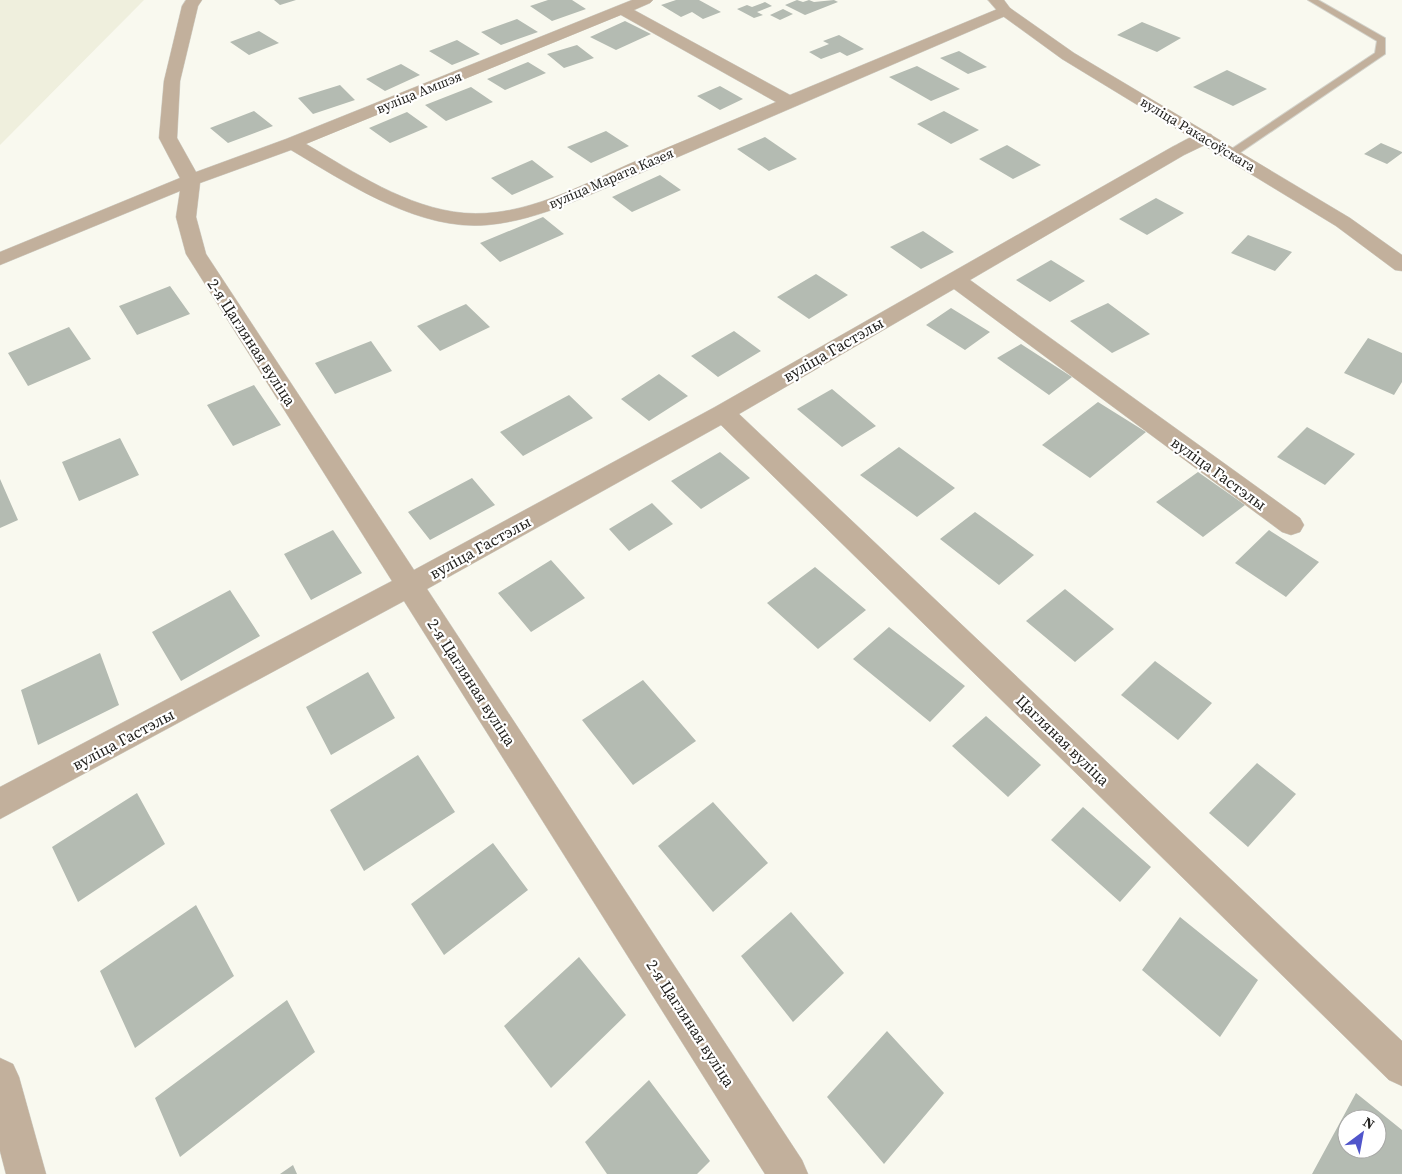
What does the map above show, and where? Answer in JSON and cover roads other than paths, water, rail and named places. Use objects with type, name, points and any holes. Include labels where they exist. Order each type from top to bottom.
[{"type":"street","points":[[191,180],[168,138],[172,81],[190,6],[194,0]]},
{"type":"street","name":"вуліца Амшэя","points":[[0,259],[191,180],[292,143],[645,0]]},
{"type":"street","name":"вуліца Ракасоўскага","points":[[1000,5],[1068,56],[1343,222],[1402,265]]},
{"type":"street","name":"вуліца Марата Казея","points":[[292,143],[364,185],[422,210],[464,220],[506,217],[560,201],[789,102],[1000,5]]},
{"type":"street","points":[[621,9],[789,102]]},
{"type":"street","name":"вуліца Гастэлы","points":[[0,804],[410,585],[723,413],[954,278],[1178,151],[1205,138]]},
{"type":"street","name":"2-я Цагляная вуліца","points":[[191,180],[186,217],[196,254],[788,1174]]},
{"type":"street","name":"вуліца Гастэлы","points":[[954,278],[1291,525]]},
{"type":"street","name":"Цагляная вуліца","points":[[723,413],[1402,1067]]},
{"type":"street","points":[[0,1077],[26,1174]]},
{"type":"lane","points":[[1231,154],[1380,54],[1382,40],[1312,0]]}]
